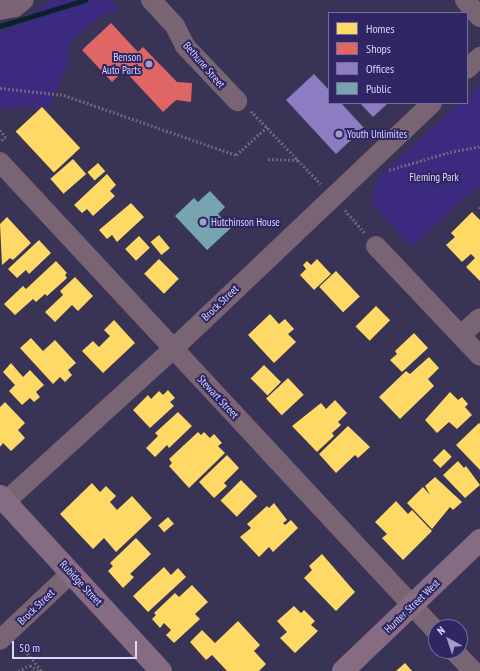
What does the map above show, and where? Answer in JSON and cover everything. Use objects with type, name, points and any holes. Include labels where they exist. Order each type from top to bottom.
[{"type":"main road","name":"Rubidge Street","points":[[3,499],[161,671]]},
{"type":"main road","name":"Hunter Street West","points":[[343,671],[480,540]]},
{"type":"street","points":[[0,10],[15,7],[24,0]]},
{"type":"street","points":[[465,0],[480,17]]},
{"type":"street","name":"Bethune Street","points":[[156,6],[175,26],[185,46],[237,101]]},
{"type":"street","points":[[468,68],[480,57]]},
{"type":"street","name":"Brock Street","points":[[3,499],[173,349],[332,196],[431,104]]},
{"type":"street","name":"Stewart Street","points":[[0,162],[428,623]]},
{"type":"street","points":[[376,246],[480,356]]},
{"type":"street","points":[[461,335],[480,318]]},
{"type":"street","name":"Brock Street","points":[[4,636],[71,573]]},
{"type":"street","points":[[462,659],[473,671]]},
{"type":"path","points":[[0,88],[64,95],[236,155],[267,126]]},
{"type":"path","points":[[260,119],[332,196],[376,246]]},
{"type":"path","points":[[0,130],[6,137],[0,142]]},
{"type":"path","points":[[381,172],[450,152],[480,146]]},
{"type":"path","points":[[268,159],[298,160]]},
{"type":"path","points":[[4,636],[43,671]]},
{"type":"path","points":[[18,671],[30,665],[38,671]]},
{"type":"green space","points":[[52,0],[112,0],[120,11],[102,15],[70,42],[69,60],[50,106],[0,109],[0,31],[9,29]]},
{"type":"green space","name":"Fleming Park","points":[[480,85],[480,185],[411,247],[371,202],[379,176],[459,104],[468,104],[468,96]]},
{"type":"building: Homes","points":[[42,107],[80,148],[54,173],[16,132]]},
{"type":"building: Homes","points":[[73,159],[86,174],[63,194],[50,179]]},
{"type":"building: Homes","points":[[98,163],[105,171],[95,180],[87,172]]},
{"type":"building: Homes","points":[[107,174],[116,185],[110,191],[115,196],[93,216],[87,209],[82,213],[74,205]]},
{"type":"building: Homes","points":[[131,203],[144,217],[117,242],[112,235],[107,239],[99,230]]},
{"type":"building: Homes","points":[[472,212],[480,220],[480,281],[466,267],[475,258],[471,254],[462,262],[446,245],[455,237],[451,233]]},
{"type":"building: Homes","points":[[7,217],[31,243],[13,260],[10,258],[2,265],[0,224]]},
{"type":"building: Homes","points":[[159,235],[170,248],[162,255],[151,242]]},
{"type":"building: Homes","points":[[139,236],[150,248],[136,261],[125,249]]},
{"type":"building: Homes","points":[[39,240],[51,253],[29,274],[26,270],[17,278],[8,269]]},
{"type":"building: Homes","points":[[159,259],[179,279],[164,294],[144,274]]},
{"type":"building: Homes","points":[[317,259],[331,274],[314,290],[300,275],[306,269],[303,265],[307,261],[311,265]]},
{"type":"building: Homes","points":[[56,261],[67,273],[65,275],[67,278],[47,296],[45,294],[36,302],[33,299],[15,315],[4,304],[23,286],[26,289]]},
{"type":"building: Homes","points":[[336,271],[360,297],[343,312],[319,287]]},
{"type":"building: Homes","points":[[75,277],[93,296],[78,311],[72,305],[55,322],[45,312],[63,295],[60,291]]},
{"type":"building: Homes","points":[[376,306],[390,320],[370,341],[355,327]]},
{"type":"building: Homes","points":[[270,314],[279,324],[285,319],[294,329],[288,334],[296,342],[274,363],[248,335]]},
{"type":"building: Homes","points":[[114,320],[135,343],[103,373],[82,351],[93,341],[99,347],[110,336],[104,330]]},
{"type":"building: Homes","points":[[414,333],[428,348],[402,372],[390,360],[397,354],[395,351]]},
{"type":"building: Homes","points":[[31,338],[43,351],[55,340],[76,363],[68,370],[72,375],[65,382],[60,377],[53,384],[20,348]]},
{"type":"building: Homes","points":[[429,357],[439,368],[428,379],[434,386],[400,419],[379,397],[406,371],[410,374]]},
{"type":"building: Homes","points":[[11,363],[23,377],[30,370],[44,385],[36,392],[40,397],[34,402],[30,398],[22,405],[9,391],[15,385],[3,372]]},
{"type":"building: Homes","points":[[264,365],[281,382],[268,395],[251,378]]},
{"type":"building: Homes","points":[[288,378],[304,395],[282,415],[266,398]]},
{"type":"building: Homes","points":[[168,390],[175,398],[170,402],[174,406],[150,428],[133,410],[148,395],[151,399],[159,391],[163,395]]},
{"type":"building: Homes","points":[[450,392],[458,400],[462,397],[468,404],[465,407],[472,415],[457,429],[449,422],[437,433],[425,420]]},
{"type":"building: Homes","points":[[335,400],[347,413],[338,422],[341,425],[332,433],[334,436],[317,452],[292,426],[321,403],[326,409]]},
{"type":"building: Homes","points":[[5,402],[25,423],[18,430],[25,438],[11,451],[3,443],[0,447],[0,407]]},
{"type":"building: Homes","points":[[178,412],[192,426],[169,448],[167,445],[155,457],[146,448],[158,436],[155,433]]},
{"type":"building: Homes","points":[[479,423],[480,424],[480,470],[456,445]]},
{"type":"building: Homes","points":[[348,426],[370,447],[358,458],[355,455],[336,473],[319,454]]},
{"type":"building: Homes","points":[[198,432],[201,435],[204,432],[210,438],[214,434],[222,443],[218,446],[225,453],[189,488],[169,466],[172,463],[169,459]]},
{"type":"building: Homes","points":[[444,449],[452,457],[440,468],[433,460]]},
{"type":"building: Homes","points":[[227,455],[239,468],[224,483],[227,486],[214,498],[199,482]]},
{"type":"building: Homes","points":[[458,461],[464,468],[466,466],[480,485],[465,498],[443,475]]},
{"type":"building: Homes","points":[[435,477],[462,502],[453,510],[450,507],[432,529],[407,503],[423,487],[430,495],[425,486]]},
{"type":"building: Homes","points":[[241,480],[257,496],[237,517],[220,501]]},
{"type":"building: Homes","points":[[92,483],[100,492],[106,486],[116,496],[110,502],[117,510],[132,496],[152,518],[116,552],[104,538],[93,549],[60,514]]},
{"type":"building: Homes","points":[[396,501],[408,514],[412,510],[432,531],[403,560],[382,538],[387,534],[375,522]]},
{"type":"building: Homes","points":[[274,503],[287,520],[283,523],[285,525],[291,520],[298,528],[273,552],[269,547],[259,557],[240,537],[251,528],[247,524],[267,506],[269,508]]},
{"type":"building: Homes","points":[[168,517],[174,524],[164,532],[158,526]]},
{"type":"building: Homes","points":[[136,538],[151,554],[130,574],[134,577],[123,588],[108,571],[113,566],[110,563]]},
{"type":"building: Homes","points":[[322,554],[355,592],[336,611],[304,578],[312,570],[309,566]]},
{"type":"building: Homes","points":[[164,567],[171,575],[178,568],[186,577],[148,612],[133,596]]},
{"type":"building: Homes","points":[[192,585],[208,602],[195,614],[200,619],[174,643],[166,635],[171,630],[164,623],[160,628],[152,619],[156,615],[154,613],[175,593],[179,597]]},
{"type":"building: Homes","points":[[294,606],[301,613],[304,610],[315,621],[311,625],[318,631],[295,653],[280,638],[287,632],[277,621]]},
{"type":"building: Homes","points":[[238,621],[260,645],[254,651],[266,664],[259,671],[227,671],[212,655],[206,660],[190,642],[202,630],[215,643]]},
{"type":"building: Homes","points":[[405,663],[412,671],[396,671]]},
{"type":"building: Shops","points":[[111,23],[138,52],[143,47],[177,82],[192,83],[191,102],[176,100],[163,112],[124,70],[112,82],[82,50]]},
{"type":"building: Offices","points":[[314,74],[328,89],[328,104],[342,104],[364,128],[336,154],[286,100]]},
{"type":"building: Offices","points":[[361,104],[387,104],[373,117]]},
{"type":"building: Public","name":"Hutchinson House","points":[[210,191],[225,207],[218,214],[231,228],[207,250],[175,216],[194,198],[198,202]]},
{"type":"waterway","points":[[0,26],[85,0]]},
{"type":"place","name":"Benson Auto Parts","points":[[149,64]]},
{"type":"place","name":"Youth Unlimites","points":[[339,134]]},
{"type":"place","name":"Hutchinson House","points":[[203,222]]}]
